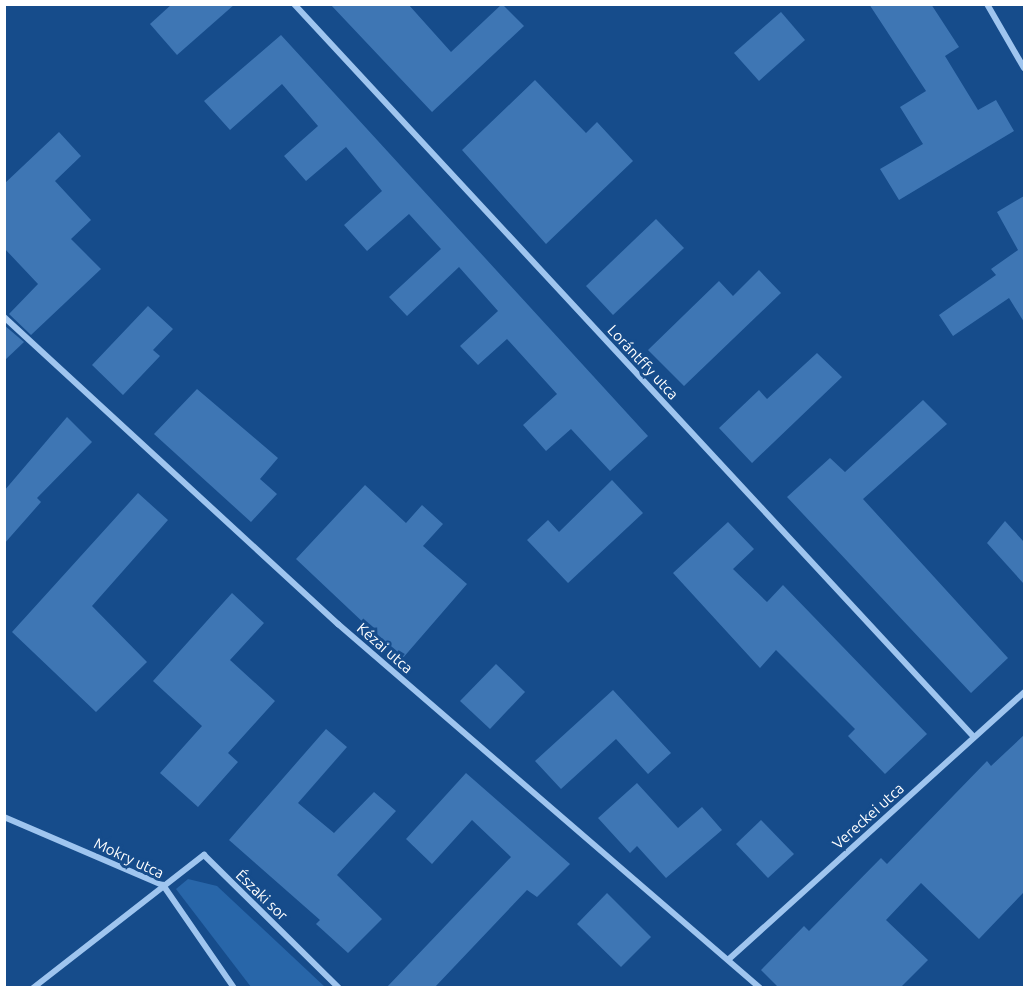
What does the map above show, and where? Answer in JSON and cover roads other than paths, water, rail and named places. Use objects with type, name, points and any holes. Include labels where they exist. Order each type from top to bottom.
[{"type":"street","name":"Lorántffy utca","points":[[294,4],[973,736]]},
{"type":"street","points":[[987,4],[1024,68]]},
{"type":"street","name":"Kézai utca","points":[[4,317],[338,624],[760,987]]},
{"type":"street","name":"Vereckei utca","points":[[729,959],[1024,692]]},
{"type":"street","name":"Mokry utca","points":[[4,817],[162,885],[234,987]]},
{"type":"street","name":"Északi sor","points":[[162,885],[204,855],[339,987]]},
{"type":"street","points":[[33,987],[162,885]]}]
